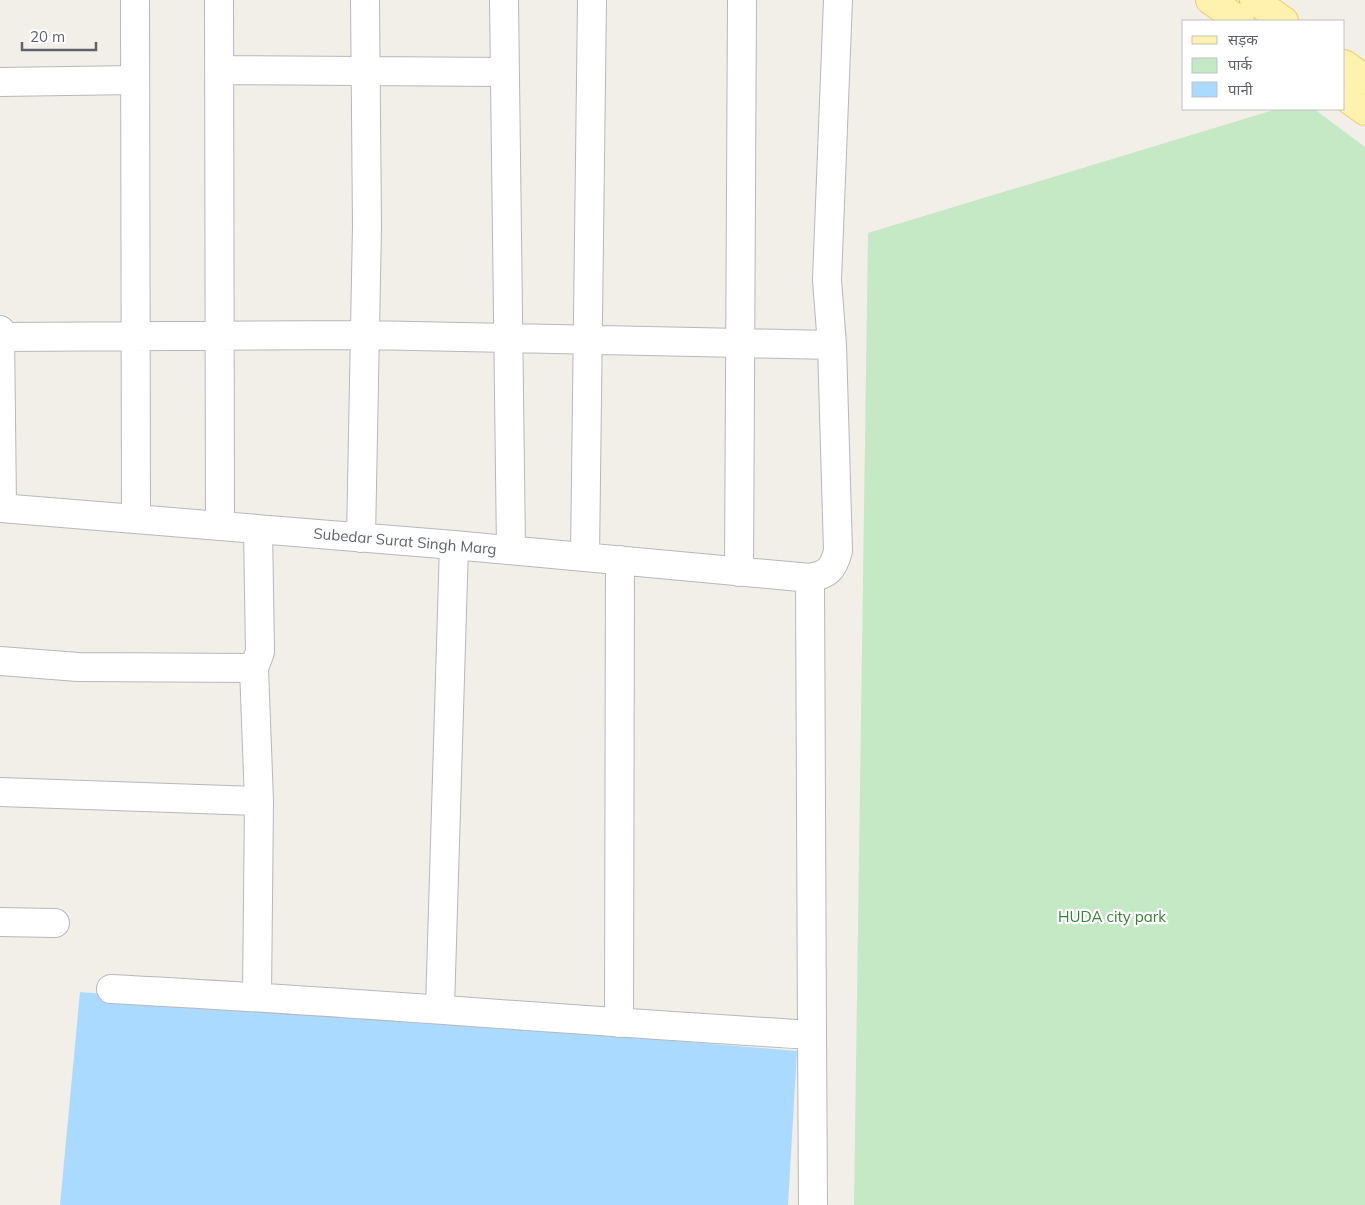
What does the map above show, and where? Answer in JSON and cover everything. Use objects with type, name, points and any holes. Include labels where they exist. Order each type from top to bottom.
[{"type":"main road","points":[[1210,0],[1239,20]]},
{"type":"main road","points":[[1254,0],[1283,20]]},
{"type":"main road","points":[[1345,65],[1365,79]]},
{"type":"main road","points":[[1345,97],[1365,111]]},
{"type":"street","points":[[135,0],[136,519]]},
{"type":"street","points":[[219,0],[220,526]]},
{"type":"street","points":[[361,538],[367,226],[365,0]]},
{"type":"street","points":[[504,0],[511,550]]},
{"type":"street","points":[[585,557],[592,0]]},
{"type":"street","points":[[738,572],[742,0]]},
{"type":"street","points":[[813,1205],[810,578],[825,575],[835,563],[838,551],[832,346],[827,280],[838,0]]},
{"type":"street","points":[[219,70],[505,72]]},
{"type":"street","points":[[0,82],[135,80]]},
{"type":"street","points":[[0,330],[1,508]]},
{"type":"street","points":[[0,337],[365,336],[832,346]]},
{"type":"street","name":"Subedar Surat Singh Marg","points":[[1,508],[454,545],[810,578]]},
{"type":"street","points":[[257,996],[259,801],[254,668],[260,652],[258,529]]},
{"type":"street","points":[[440,1008],[454,545]]},
{"type":"street","points":[[619,1023],[620,560]]},
{"type":"street","points":[[0,661],[78,667],[254,668]]},
{"type":"street","points":[[0,792],[259,801]]},
{"type":"street","points":[[0,922],[54,922]]},
{"type":"street","points":[[111,989],[440,1008],[619,1023],[812,1035]]},
{"type":"green space","name":"HUDA city park","points":[[1274,110],[1315,110],[1365,147],[1365,1205],[854,1205],[868,233]]},
{"type":"water","points":[[80,992],[797,1051],[788,1205],[60,1205]]}]
